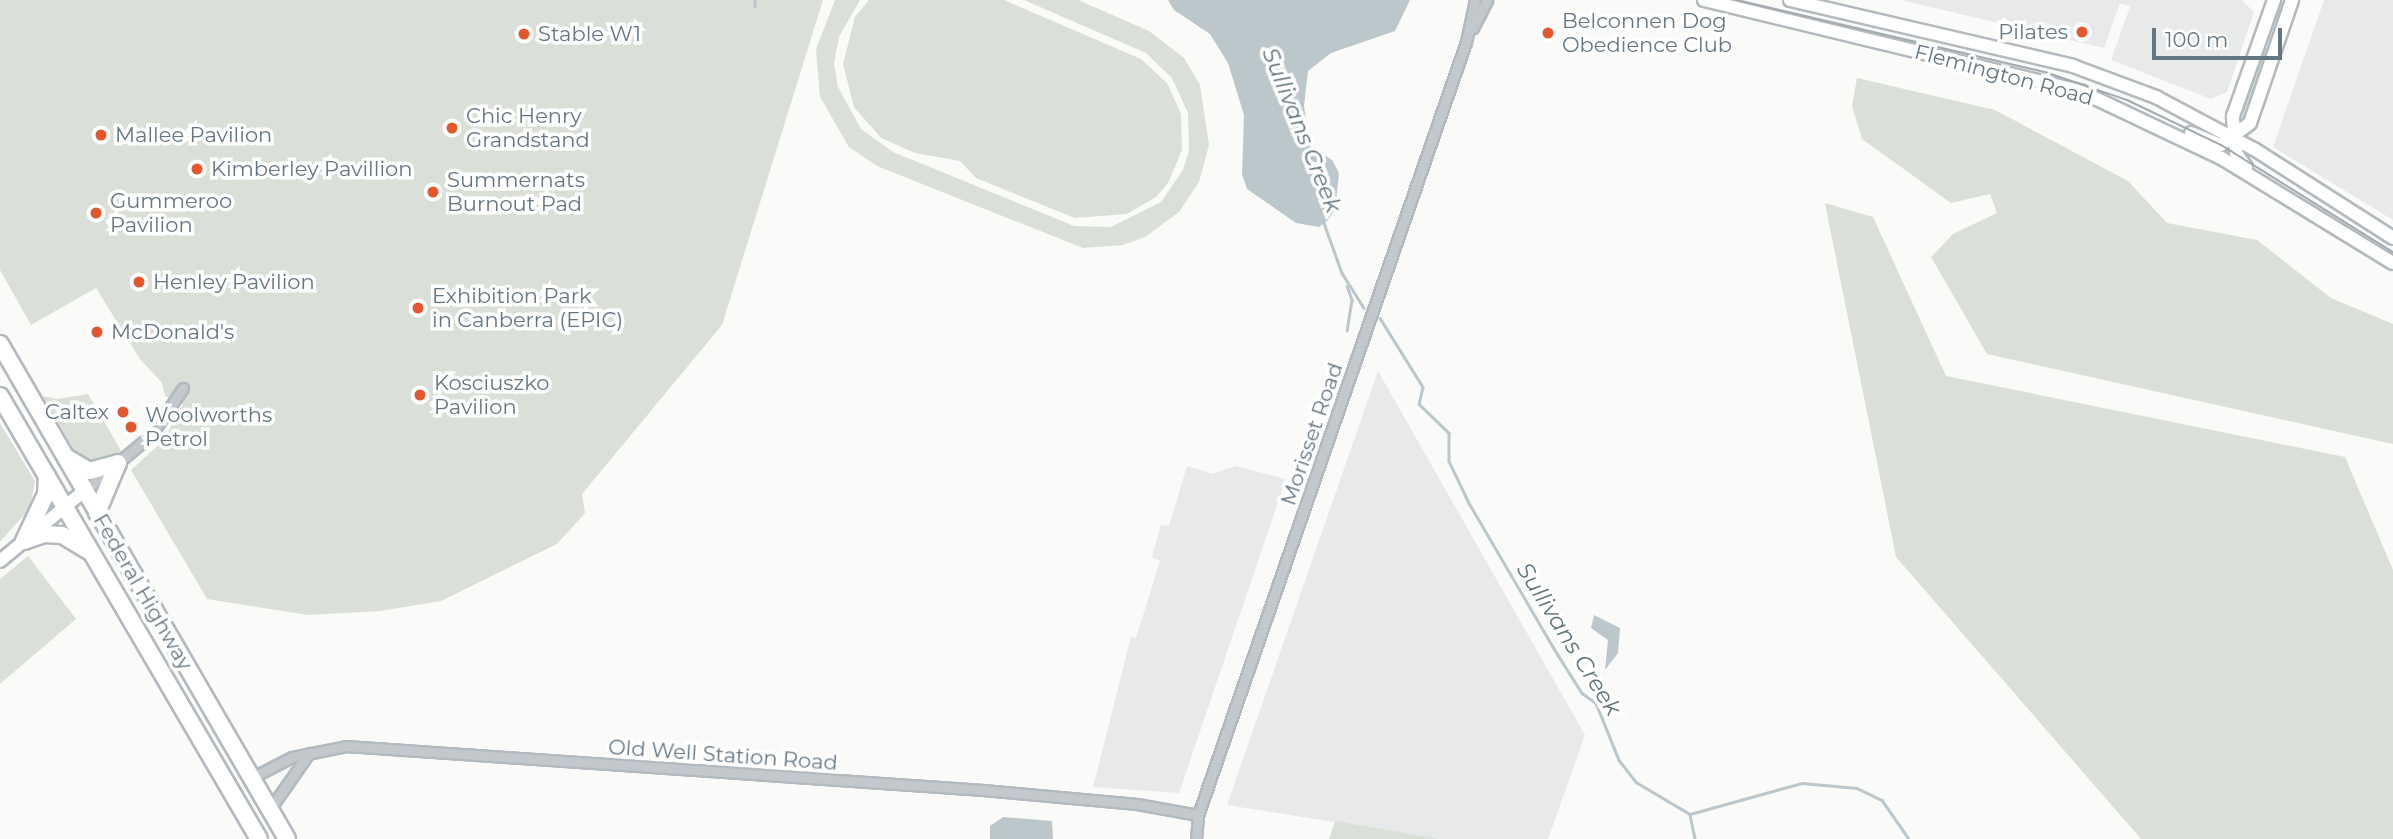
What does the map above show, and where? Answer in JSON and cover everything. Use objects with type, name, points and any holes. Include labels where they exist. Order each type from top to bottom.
[{"type":"highway","name":"Federal Highway","points":[[0,344],[287,839]]},
{"type":"highway","name":"Federal Highway","points":[[0,396],[259,839]]},
{"type":"highway","points":[[64,455],[89,471],[118,463]]},
{"type":"highway","points":[[97,513],[118,463]]},
{"type":"highway","points":[[24,541],[46,494],[47,476]]},
{"type":"highway","points":[[24,541],[44,534],[62,535],[92,553]]},
{"type":"highway","points":[[229,789],[251,778]]},
{"type":"main road","name":"Flemington Road","points":[[1704,0],[2080,91],[2223,159],[2393,263]]},
{"type":"main road","name":"Flemington Road","points":[[1790,0],[2073,66],[2156,97],[2235,138],[2393,238]]},
{"type":"main road","points":[[2274,0],[2233,116],[2236,156],[2244,166],[2331,219],[2338,230]]},
{"type":"main road","points":[[2080,91],[2107,98],[2215,144],[2235,138],[2250,124],[2288,1]]},
{"type":"main road","points":[[0,561],[84,491]]},
{"type":"street","name":"Morisset Road","points":[[1196,839],[1198,815],[1466,42],[1475,0]]},
{"type":"street","name":"Morisset Road","points":[[1466,42],[1487,0]]},
{"type":"street","points":[[84,491],[151,435],[183,388]]},
{"type":"street","name":"Old Well Station Road","points":[[251,778],[310,751],[346,746],[928,786],[1124,802],[1198,815]]},
{"type":"street","points":[[270,809],[310,751]]},
{"type":"shaded area","name":"Exhibition Park in Canberra (EPIC)","points":[[0,0],[823,0],[722,325],[582,494],[585,513],[557,544],[441,601],[380,611],[308,615],[207,599],[131,470],[163,441],[183,404],[165,396],[162,383],[140,359],[96,288],[31,325],[0,270]]},
{"type":"shaded area","points":[[835,0],[860,0],[839,37],[834,63],[838,87],[861,129],[893,152],[1074,226],[1111,227],[1161,202],[1183,170],[1189,151],[1188,113],[1172,78],[1146,53],[1024,0],[1078,0],[1149,31],[1184,58],[1200,85],[1209,145],[1199,182],[1179,212],[1145,237],[1123,245],[1083,248],[877,166],[849,147],[820,97],[816,49]]},
{"type":"shaded area","points":[[869,0],[1004,0],[1141,59],[1167,83],[1181,114],[1182,150],[1168,183],[1156,197],[1127,214],[1075,218],[976,178],[960,161],[915,153],[881,138],[854,107],[843,64],[855,17]]},
{"type":"shaded area","points":[[1901,0],[2242,0],[2254,12],[2227,92],[2211,99],[2111,60],[2130,7],[2120,3],[2104,48]]},
{"type":"shaded area","points":[[2324,0],[2393,0],[2393,220],[2273,147]]},
{"type":"shaded area","points":[[2264,51],[2267,52],[2246,120],[2241,117]]},
{"type":"shaded area","points":[[1857,78],[1995,110],[2128,181],[2167,223],[2257,240],[2331,298],[2393,324],[2393,444],[1987,354],[1931,257],[1953,234],[1997,213],[1990,194],[1951,203],[1862,139],[1852,106]]},
{"type":"shaded area","points":[[1825,203],[1873,217],[1946,376],[2345,457],[2393,570],[2393,839],[2141,839],[1896,557]]},
{"type":"shaded area","points":[[1378,371],[1585,735],[1548,839],[1440,839],[1227,805]]},
{"type":"shaded area","points":[[88,394],[123,454],[101,467],[82,460],[75,452],[43,396],[57,399]]},
{"type":"shaded area","points":[[0,423],[35,481],[30,508],[0,542]]},
{"type":"shaded area","points":[[1187,466],[1213,474],[1235,466],[1286,479],[1179,793],[1093,787],[1131,637],[1136,638],[1160,561],[1152,557],[1161,525],[1169,526]]},
{"type":"shaded area","points":[[28,556],[76,619],[0,684],[0,579]]},
{"type":"shaded area","points":[[1335,821],[1440,839],[1329,839]]},
{"type":"water","points":[[1168,0],[1410,0],[1395,31],[1331,53],[1308,71],[1304,106],[1310,146],[1332,160],[1339,173],[1335,210],[1319,227],[1296,223],[1247,189],[1242,174],[1244,115],[1228,63],[1210,34],[1174,10]]},
{"type":"water","points":[[1594,615],[1620,628],[1618,653],[1605,670],[1608,640],[1591,628]]},
{"type":"water","points":[[1003,817],[1052,821],[1053,839],[990,839],[990,826]]},
{"type":"waterway","points":[[755,0],[755,6]]},
{"type":"waterway","name":"Sullivans Creek","points":[[1324,223],[1342,273],[1364,308]]},
{"type":"waterway","points":[[1347,286],[1352,300],[1347,331]]},
{"type":"waterway","name":"Sullivans Creek","points":[[1380,318],[1423,387],[1419,404],[1449,433],[1449,461],[1469,503],[1582,693],[1596,703],[1619,760],[1636,782],[1690,814],[1802,783],[1857,788],[1882,800],[1909,839]]},
{"type":"waterway","points":[[1690,815],[1695,839]]},
{"type":"tram line","points":[[1737,0],[2048,73],[2127,100],[2221,145],[2393,252]]},
{"type":"place","name":"Pilates","points":[[2082,32]]},
{"type":"place","name":"Belconnen Dog Obedience Club","points":[[1548,33]]},
{"type":"place","name":"Stable W1","points":[[524,34]]},
{"type":"place","name":"Chic Henry Grandstand","points":[[452,128]]},
{"type":"place","name":"Mallee Pavilion","points":[[101,135]]},
{"type":"place","name":"Kimberley Pavillion","points":[[197,169]]},
{"type":"place","name":"Summernats Burnout Pad","points":[[433,192]]},
{"type":"place","name":"Gummeroo Pavilion","points":[[96,213]]},
{"type":"place","name":"Henley Pavilion","points":[[139,282]]},
{"type":"place","name":"Exhibition Park in Canberra (EPIC)","points":[[418,308]]},
{"type":"place","name":"McDonald's","points":[[97,332]]},
{"type":"place","name":"Kosciuszko Pavilion","points":[[420,395]]},
{"type":"place","name":"Caltex","points":[[123,412]]},
{"type":"place","name":"Woolworths Petrol","points":[[131,427]]}]
